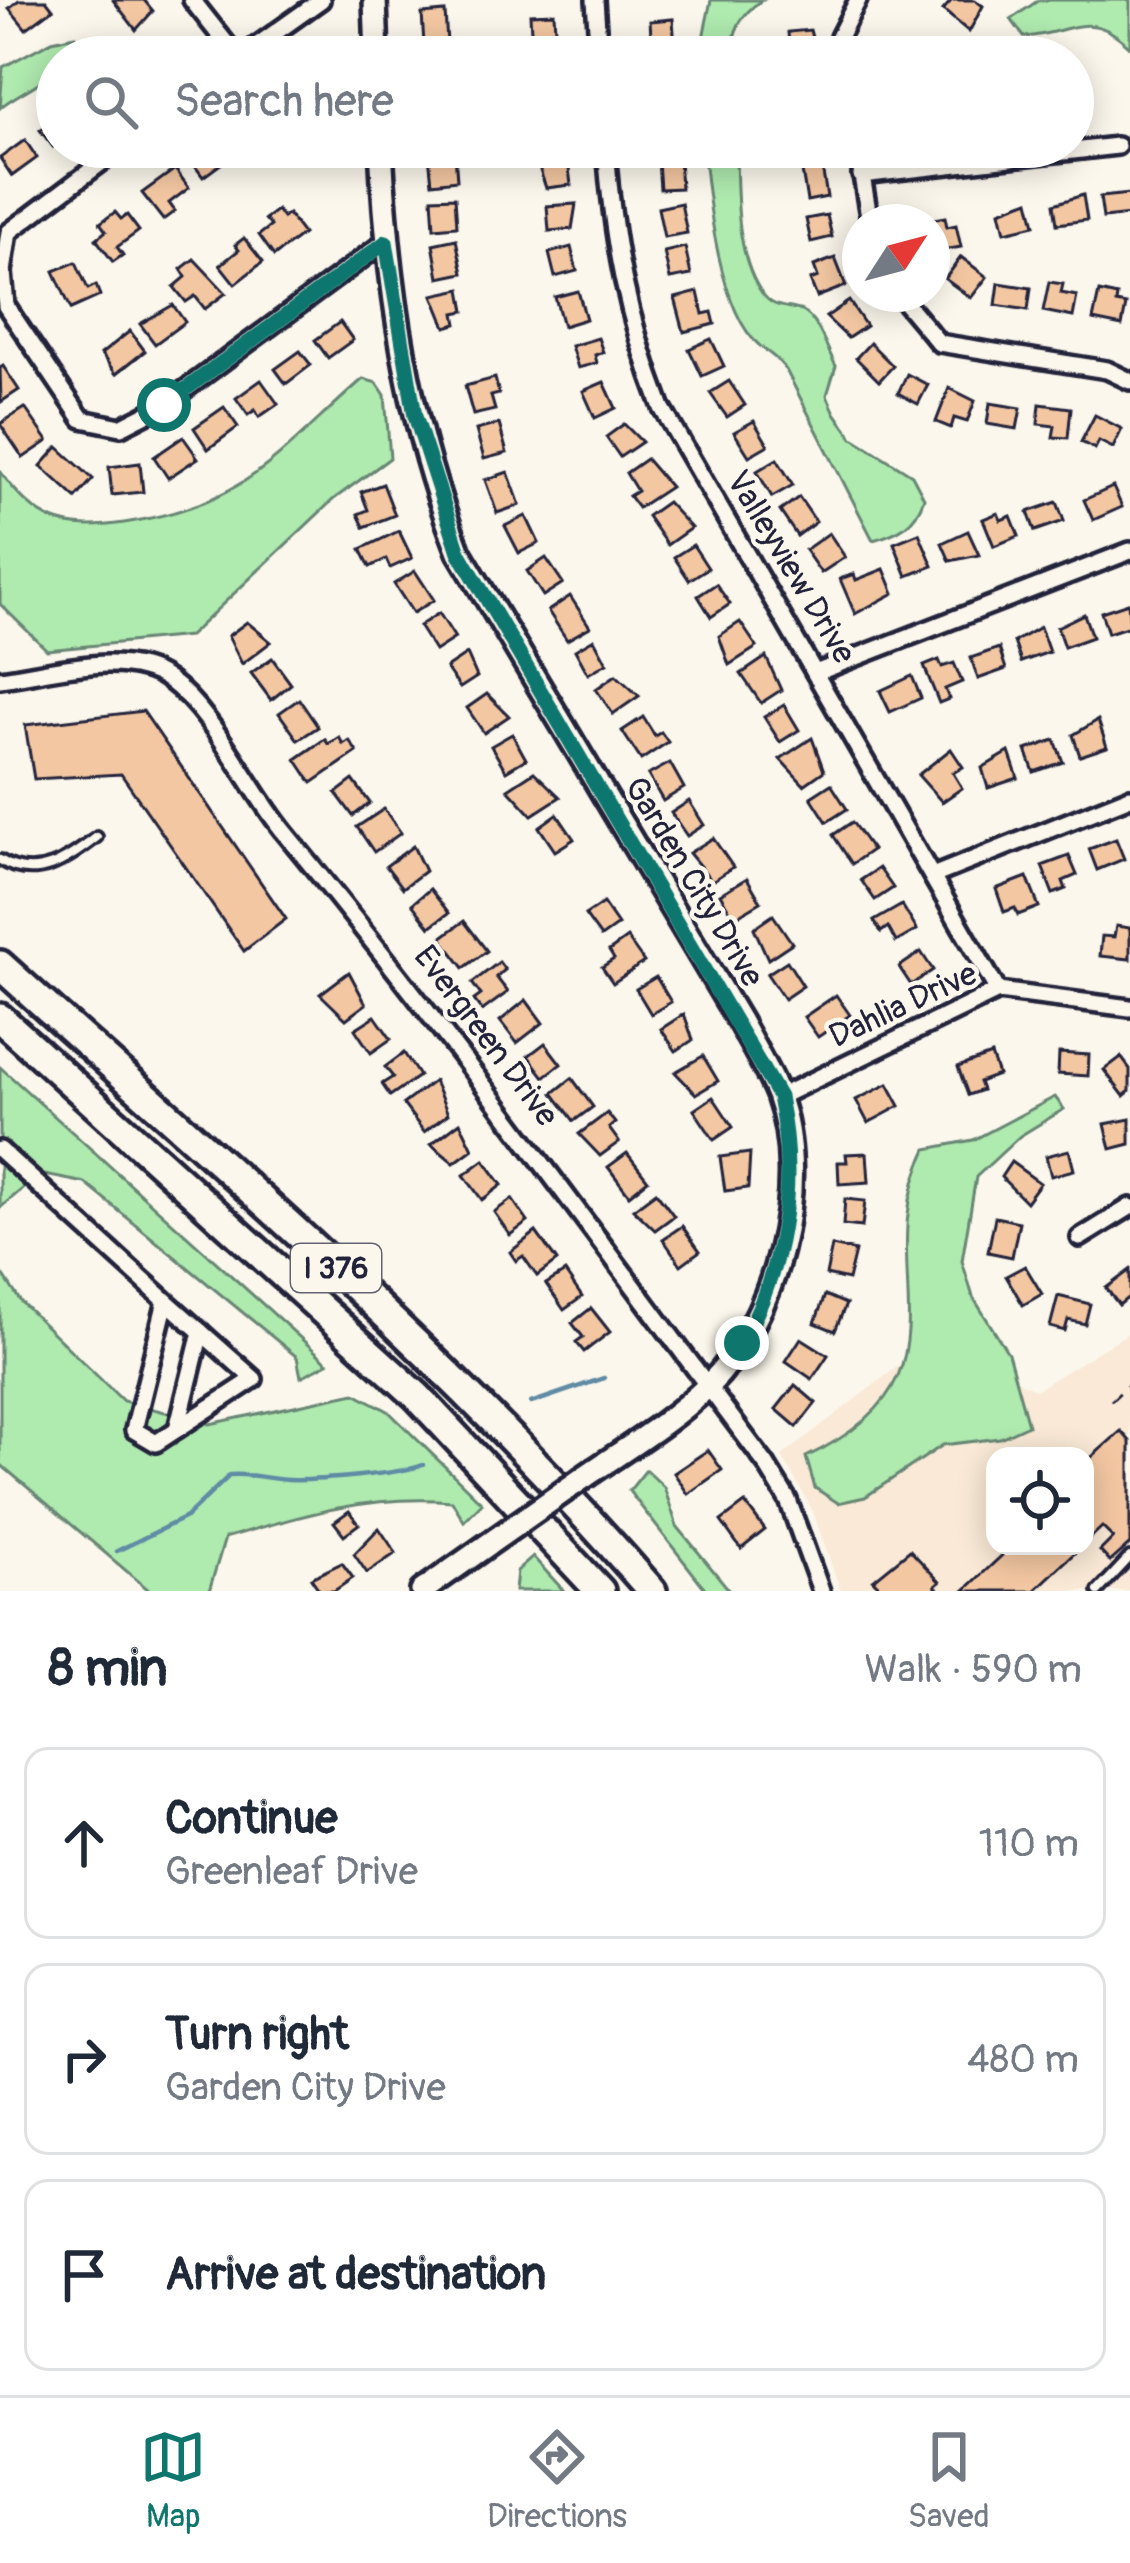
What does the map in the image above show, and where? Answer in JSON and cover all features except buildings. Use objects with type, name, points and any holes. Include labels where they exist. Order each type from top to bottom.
[{"type":"highway","name":"I 376","points":[[0,964],[444,1368],[552,1478],[652,1591]]},
{"type":"highway","name":"I 376","points":[[0,1018],[389,1370],[510,1491],[599,1591]]},
{"type":"street","points":[[192,0],[222,36]]},
{"type":"street","points":[[269,36],[321,0]]},
{"type":"street","points":[[375,0],[376,36]]},
{"type":"street","points":[[595,0],[598,36]]},
{"type":"street","points":[[840,36],[858,0]]},
{"type":"street","points":[[1094,149],[1117,146]]},
{"type":"street","points":[[94,168],[9,232],[6,249],[7,306],[82,419],[121,427],[164,405],[386,242]]},
{"type":"street","name":"Garden City Drive","points":[[382,168],[386,242],[415,416],[459,552],[779,1097],[788,1174],[775,1267],[742,1343],[707,1386],[422,1591]]},
{"type":"street","name":"Valleyview Drive","points":[[608,168],[614,251],[632,331],[662,408],[998,991]]},
{"type":"street","points":[[860,168],[866,204]]},
{"type":"street","points":[[861,175],[923,168]]},
{"type":"street","points":[[913,312],[939,343],[1107,370],[1130,381]]},
{"type":"street","points":[[818,672],[1130,551]]},
{"type":"street","name":"Evergreen Drive","points":[[0,679],[122,665],[168,679],[186,696],[255,796],[381,946],[788,1500],[821,1591]]},
{"type":"street","points":[[935,875],[1130,796]]},
{"type":"street","name":"Dahlia Drive","points":[[779,1097],[998,991],[1130,1008]]},
{"type":"street","points":[[0,1150],[254,1379],[156,1443],[134,1430],[166,1301]]},
{"type":"street","points":[[1080,1238],[1130,1207]]},
{"type":"street","points":[[177,1429],[201,1332]]},
{"type":"lane","points":[[0,860],[11,867],[58,867],[97,837]]},
{"type":"lane","points":[[1098,1591],[1130,1557]]},
{"type":"path","points":[[1111,1400],[1130,1383]]},
{"type":"shaded area","points":[[1130,1332],[1130,1591],[841,1591],[812,1509],[782,1456],[932,1340],[1036,1390]]},
{"type":"green space","points":[[711,0],[762,0],[739,24],[735,36],[703,36]]},
{"type":"green space","points":[[1039,0],[1130,0],[1130,47],[1091,25],[1023,36],[1011,19]]},
{"type":"green space","points":[[36,49],[36,84],[0,108],[3,67]]},
{"type":"green space","points":[[705,168],[737,168],[739,222],[753,278],[776,305],[802,311],[817,327],[836,366],[827,395],[853,438],[912,475],[924,498],[916,515],[898,531],[873,540],[786,370],[745,329],[725,281]]},
{"type":"green space","points":[[363,379],[377,383],[385,395],[390,458],[334,499],[189,636],[47,650],[0,604],[0,471],[26,502],[68,524],[103,525],[166,515],[201,503],[257,473]]},
{"type":"green space","points":[[0,1067],[328,1363],[301,1377],[297,1357],[85,1183],[40,1174],[0,1208]]},
{"type":"green space","points":[[1055,1097],[1064,1109],[1020,1136],[976,1177],[962,1261],[973,1297],[1008,1353],[1028,1425],[1000,1438],[943,1445],[865,1497],[838,1503],[815,1488],[806,1457],[859,1425],[890,1392],[904,1356],[909,1318],[906,1237],[911,1194],[927,1149],[973,1140]]},
{"type":"green space","points":[[0,1270],[21,1302],[123,1401],[210,1424],[355,1393],[388,1411],[482,1503],[464,1521],[452,1501],[422,1500],[337,1508],[282,1522],[225,1538],[209,1591],[150,1591],[0,1464]]},
{"type":"green space","points":[[646,1470],[664,1487],[677,1526],[730,1591],[707,1591],[629,1491]]},
{"type":"green space","points":[[533,1557],[564,1591],[515,1591],[517,1571]]},
{"type":"waterway","points":[[531,1403],[604,1378]]},
{"type":"waterway","points":[[117,1551],[186,1517],[230,1475],[317,1479],[423,1465]]},
{"type":"route","points":[[164,405],[386,242],[415,416],[429,471],[459,552],[740,1022],[779,1097],[788,1174],[784,1223],[764,1300],[742,1343]]}]
